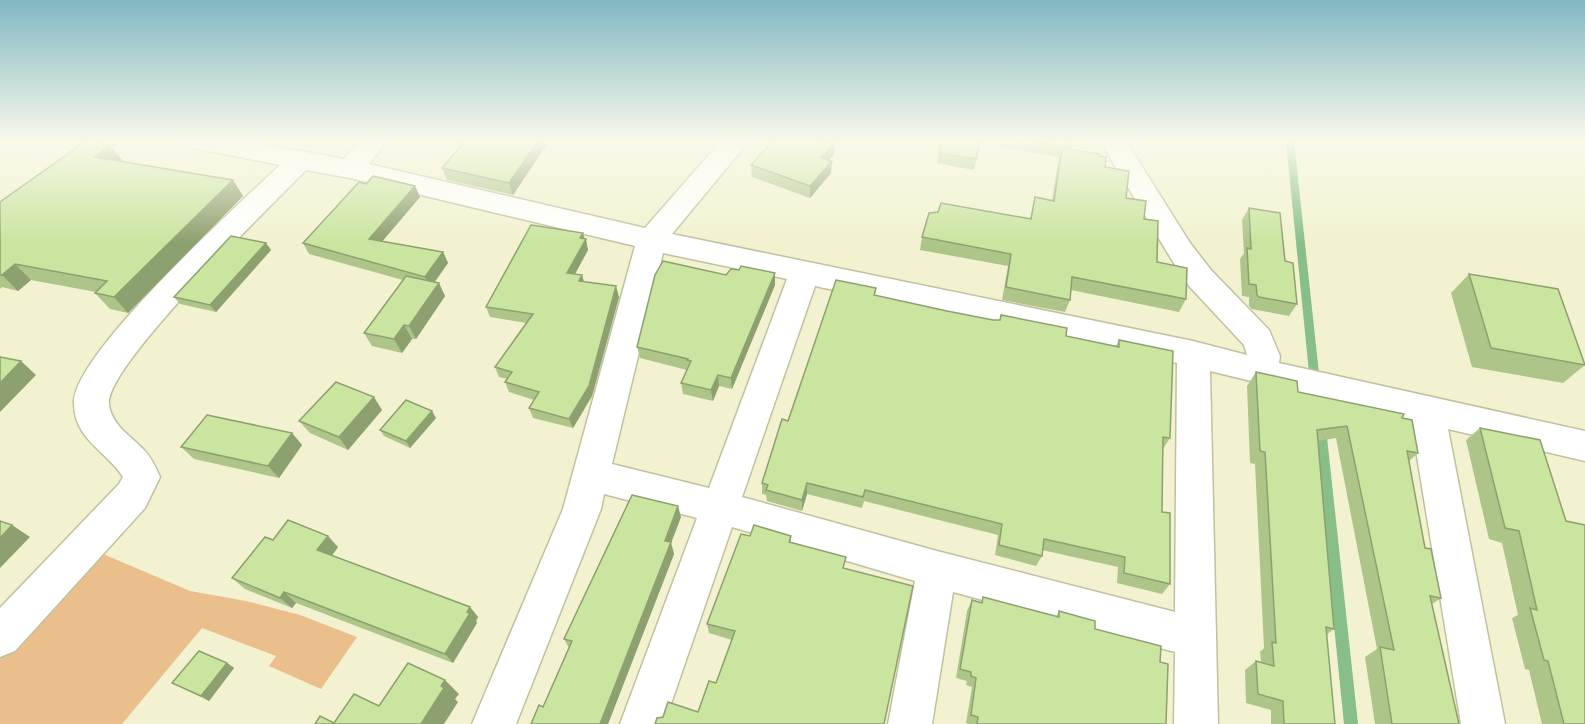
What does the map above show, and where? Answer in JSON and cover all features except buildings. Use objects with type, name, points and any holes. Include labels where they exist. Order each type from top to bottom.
[{"type":"street","points":[[0,637],[132,496],[142,477],[134,462],[98,428],[91,403],[98,378],[165,296],[285,175]]},
{"type":"street","points":[[375,175],[651,240],[1193,354],[1261,372],[1585,446]]},
{"type":"street","points":[[494,724],[582,509],[651,240],[707,175]]},
{"type":"street","points":[[1134,175],[1200,278],[1258,339],[1264,356],[1261,372]]},
{"type":"street","points":[[642,724],[805,271]]},
{"type":"street","points":[[1193,354],[1196,724]]},
{"type":"street","points":[[1427,410],[1483,724]]},
{"type":"street","points":[[590,474],[1195,637]]},
{"type":"street","points":[[910,724],[937,569]]},
{"type":"shaded area","points":[[96,551],[190,591],[246,601],[300,615],[357,637],[321,689],[269,666],[276,656],[202,628],[122,724],[0,724],[0,654]]},
{"type":"waterway","points":[[1293,175],[1315,383]]},
{"type":"waterway","points":[[1320,428],[1351,724]]}]
